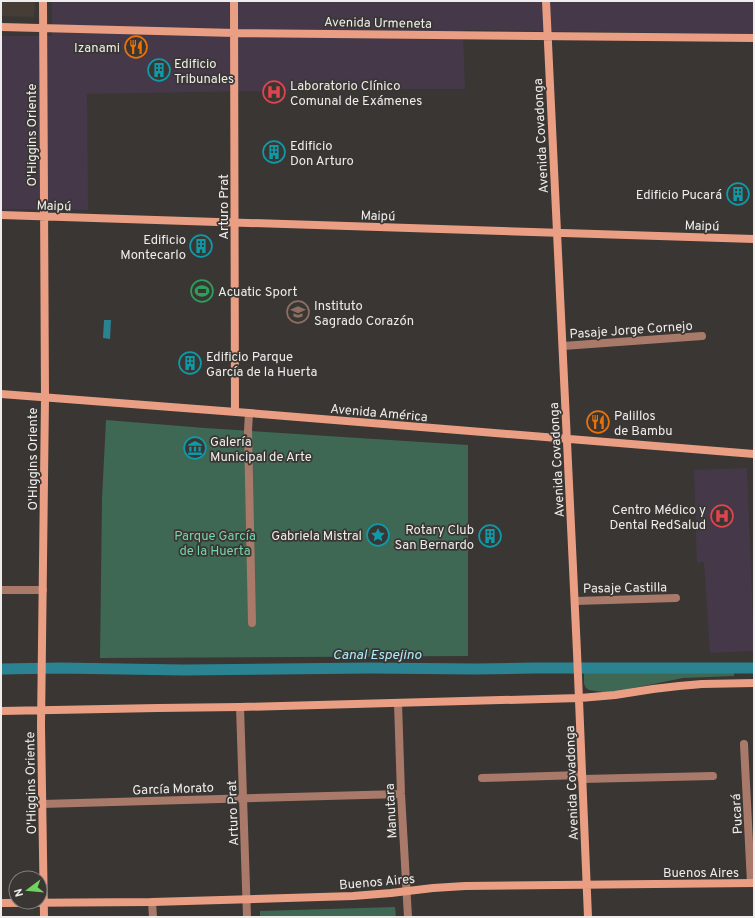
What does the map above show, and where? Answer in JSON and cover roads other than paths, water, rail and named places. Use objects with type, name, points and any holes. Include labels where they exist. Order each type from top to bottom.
[{"type":"street","name":"O'Higgins Oriente","points":[[43,1],[45,398],[41,711],[43,870]]},
{"type":"street","name":"Arturo Prat","points":[[234,1],[235,412]]},
{"type":"street","name":"Avenida Covadonga","points":[[546,1],[578,652],[588,917]]},
{"type":"street","name":"Avenida Urmeneta","points":[[1,27],[235,33],[754,38]]},
{"type":"street","name":"Maipú","points":[[1,215],[754,239]]},
{"type":"street","name":"Pasaje Jorge Cornejo","points":[[563,346],[702,336]]},
{"type":"street","name":"Avenida América","points":[[1,394],[754,454]]},
{"type":"street","points":[[249,413],[248,439],[252,623]]},
{"type":"street","points":[[1,590],[43,590]]},
{"type":"street","name":"Pasaje Castilla","points":[[575,601],[676,598]]},
{"type":"street","points":[[1,711],[240,707],[580,698],[615,695],[653,688],[702,684],[754,683]]},
{"type":"street","name":"Manutara","points":[[398,703],[401,794],[408,917]]},
{"type":"street","name":"Arturo Prat","points":[[240,707],[247,917]]},
{"type":"street","name":"Pucará","points":[[744,744],[752,883]]},
{"type":"street","points":[[482,778],[713,776]]},
{"type":"street","name":"García Morato","points":[[42,804],[401,794]]},
{"type":"street","name":"Buenos Aires","points":[[48,903],[152,902],[353,896],[391,894],[433,888],[466,886],[752,883]]},
{"type":"street","points":[[152,902],[153,917]]},
{"type":"water","points":[[104,320],[111,320],[110,339],[103,338]]},
{"type":"waterway","name":"Canal Espejino","points":[[1,669],[61,668],[184,670],[370,668],[754,668]]},
{"type":"place","name":"Izanami","points":[[136,47]]},
{"type":"place","name":"Edificio Tribunales","points":[[159,70]]},
{"type":"place","name":"Laboratorio Clínico Comunal de Exámenes","points":[[274,92]]},
{"type":"place","name":"Edificio Don Arturo","points":[[274,152]]},
{"type":"place","name":"Edificio Pucará","points":[[738,194]]},
{"type":"place","name":"Edificio Montecarlo","points":[[201,246]]},
{"type":"place","name":"Acuatic Sport","points":[[202,291]]},
{"type":"place","name":"Instituto Sagrado Corazón","points":[[298,312]]},
{"type":"place","name":"Edificio Parque García de la Huerta","points":[[190,363]]},
{"type":"place","name":"Palillos de Bambu","points":[[598,422]]},
{"type":"place","name":"Galería Municipal de Arte","points":[[195,448]]},
{"type":"place","name":"Centro Médico y Dental RedSalud","points":[[722,516]]},
{"type":"place","name":"Gabriela Mistral","points":[[378,535]]},
{"type":"place","name":"Rotary Club San Bernardo","points":[[490,536]]},
{"type":"park label","name":"Parque García de la Huerta","points":[[215,542]]}]
